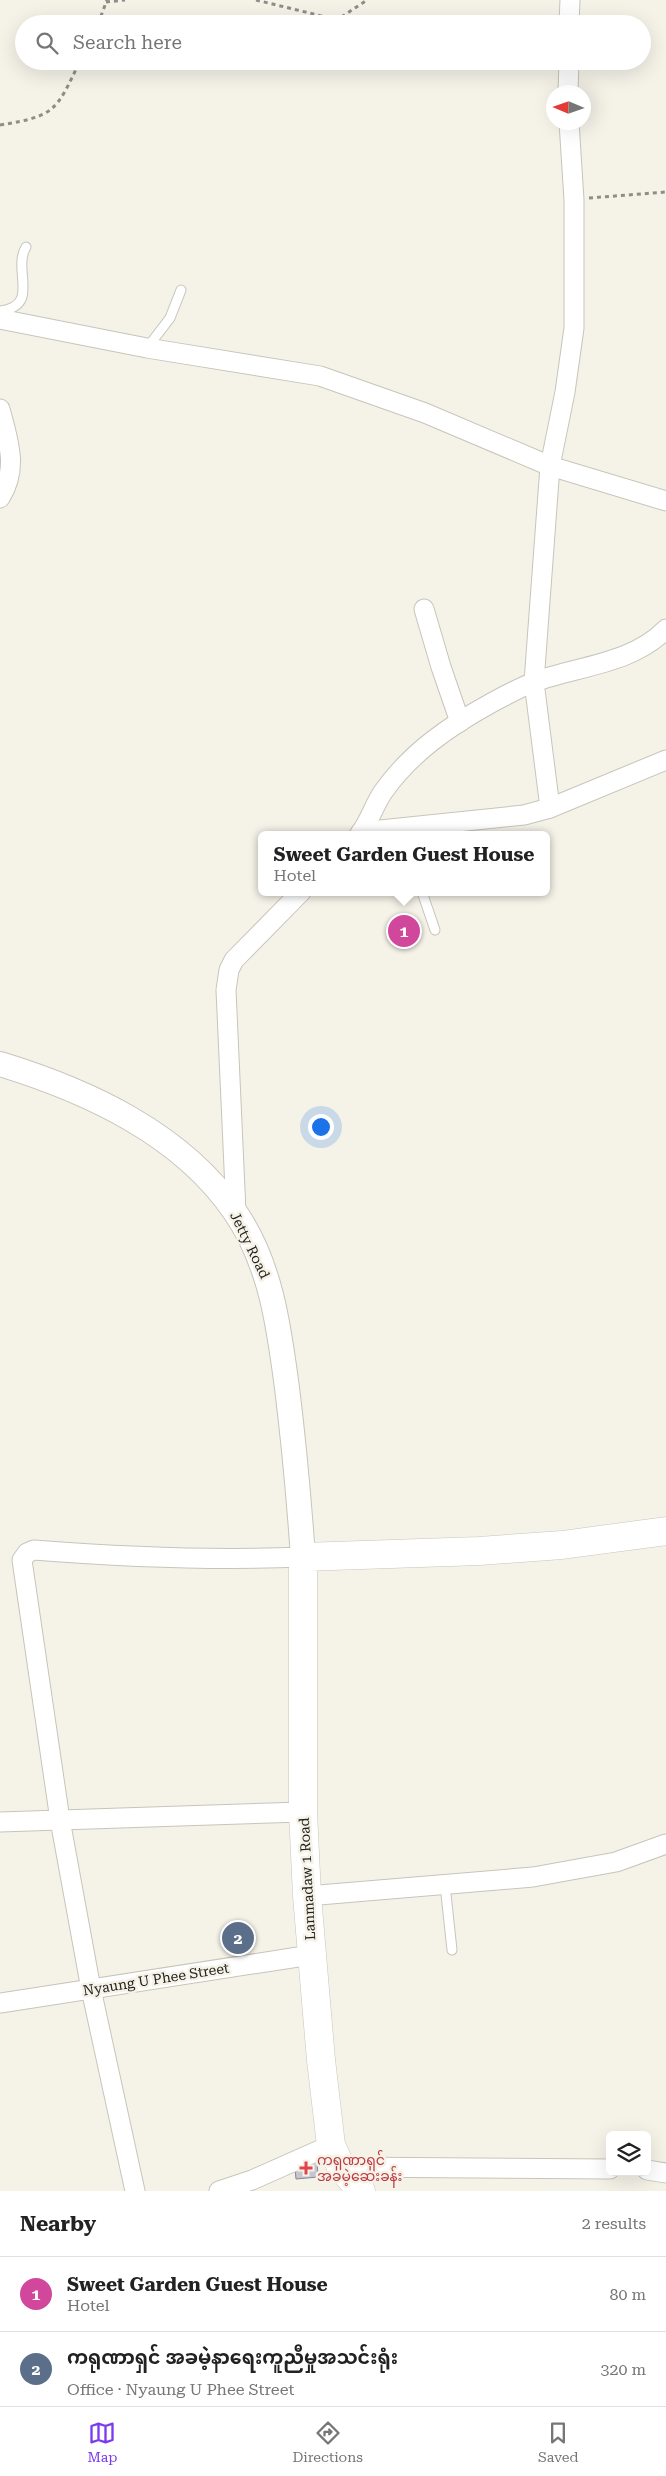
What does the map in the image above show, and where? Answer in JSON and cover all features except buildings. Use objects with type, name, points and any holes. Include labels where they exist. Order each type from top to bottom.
[{"type":"highway","points":[[303,1557],[562,1545],[666,1531]]},
{"type":"highway","name":"Lanmadaw 1 Road","points":[[303,1557],[303,1812],[307,1896],[311,1955],[336,2156]]},
{"type":"highway","points":[[336,2156],[361,2191]]},
{"type":"street","points":[[569,15],[570,0]]},
{"type":"street","points":[[568,85],[569,70]]},
{"type":"street","points":[[550,808],[534,682],[550,466],[565,392],[574,328],[574,200],[570,130]]},
{"type":"street","points":[[0,319],[147,348],[320,376],[417,410],[550,466],[666,501]]},
{"type":"street","points":[[0,409],[12,460],[11,473],[0,498]]},
{"type":"street","points":[[424,609],[441,668],[460,722]]},
{"type":"street","points":[[369,831],[382,794],[402,767],[430,742],[460,722],[534,682],[627,654],[656,639],[666,629]]},
{"type":"street","points":[[384,831],[524,814],[550,808],[666,760]]},
{"type":"street","points":[[236,1212],[226,990],[229,970],[234,960],[297,896]]},
{"type":"street","name":"Jetty Road","points":[[10,1067],[47,1080],[116,1111],[165,1140],[206,1175],[236,1212],[267,1278],[278,1322],[296,1459],[303,1557]]},
{"type":"street","points":[[135,2191],[91,1989],[60,1820],[22,1560],[27,1553],[34,1550],[135,1558],[247,1559],[303,1557]]},
{"type":"street","points":[[0,1822],[303,1812]]},
{"type":"street","points":[[307,1896],[532,1877],[616,1862],[666,1844]]},
{"type":"street","name":"Nyaung U Phee Street","points":[[0,2003],[311,1955]]},
{"type":"street","points":[[231,2190],[336,2156],[606,2169]]},
{"type":"street","points":[[651,2171],[666,2173]]},
{"type":"lane","points":[[0,311],[14,308],[20,304],[23,287],[22,253],[26,247]]},
{"type":"lane","points":[[147,348],[170,318],[181,290]]},
{"type":"lane","points":[[423,896],[435,930]]},
{"type":"lane","points":[[445,1885],[452,1950]]},
{"type":"path","points":[[101,15],[106,1],[125,0]]},
{"type":"path","points":[[256,0],[321,15]]},
{"type":"path","points":[[344,15],[367,0]]},
{"type":"path","points":[[0,125],[34,120],[52,111],[75,70]]},
{"type":"path","points":[[574,200],[666,192]]},
{"type":"place","name":"Sweet Garden Guest House","points":[[404,931]]},
{"type":"place","name":"ကရုဏာရှင် အခမဲ့နာရေးကူညီမှုအသင်းရုံး","points":[[238,1938]]},
{"type":"place","name":"ကရုဏာရှင် အခမဲ့ဆေးခန်း","points":[[306,2168]]}]
